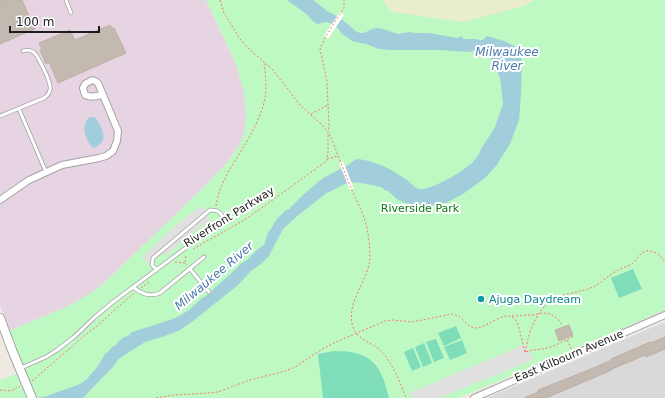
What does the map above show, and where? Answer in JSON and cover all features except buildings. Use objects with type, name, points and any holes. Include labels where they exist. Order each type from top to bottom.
[{"type":"street","points":[[0,200],[29,180],[62,165],[99,158],[106,156],[113,151],[117,141],[118,131],[103,94]]},
{"type":"street","name":"East Kilbourn Avenue","points":[[474,398],[665,315]]},
{"type":"street","points":[[0,318],[19,369],[31,395]]},
{"type":"lane","points":[[66,0],[72,13]]},
{"type":"lane","points":[[0,116],[44,98],[50,90],[49,81],[38,56],[32,50],[23,51]]},
{"type":"lane","points":[[19,109],[46,172]]},
{"type":"lane","points":[[19,369],[46,357],[57,350],[74,337],[95,317],[133,288],[157,270],[191,244],[217,228],[222,223],[223,218],[221,213],[216,210],[210,210],[153,258],[152,265],[157,270]]},
{"type":"lane","points":[[133,288],[147,295],[156,295],[204,257]]},
{"type":"lane","points":[[190,269],[209,292]]},
{"type":"path","points":[[220,0],[224,13],[240,39],[272,69],[300,105],[322,124],[333,142],[367,225],[370,257],[366,275],[353,303],[351,319],[353,327],[356,334],[381,351],[391,364],[406,398]]},
{"type":"path","points":[[327,160],[329,126],[327,82],[320,49],[326,36],[344,8],[344,0]]},
{"type":"path","points":[[216,210],[217,200],[229,170],[253,130],[260,113],[266,88],[264,62]]},
{"type":"path","points":[[310,114],[328,105]]},
{"type":"path","name":"Riverfront Parkway","points":[[192,250],[246,219],[327,160],[339,156]]},
{"type":"path","points":[[525,352],[532,326],[539,313],[554,299],[594,287],[619,269],[629,266],[641,253],[646,251],[660,255],[665,262]]},
{"type":"path","points":[[171,264],[175,261]]},
{"type":"path","points":[[31,381],[151,280]]},
{"type":"path","points":[[156,398],[174,395],[218,392],[250,380],[285,371],[295,367],[321,350],[385,321],[392,320],[412,322],[452,314],[458,316],[470,326],[476,328],[503,316],[543,313],[550,314],[558,319],[562,324]]},
{"type":"path","points":[[511,316],[518,326],[525,352]]},
{"type":"path","points":[[525,352],[547,348],[574,336]]},
{"type":"path","points":[[567,339],[574,355]]},
{"type":"path","points":[[0,390],[11,391],[20,386]]},
{"type":"shaded area","points":[[0,0],[206,0],[236,64],[244,92],[246,114],[245,131],[239,146],[225,165],[101,286],[64,308],[9,331],[0,305]]},
{"type":"shaded area","points":[[203,206],[210,220],[183,240],[166,256],[162,253],[150,265],[142,257],[176,225]]},
{"type":"shaded area","points":[[665,322],[665,398],[487,398]]},
{"type":"shaded area","points":[[526,344],[533,360],[439,398],[412,398],[409,393]]},
{"type":"green space","name":"Riverside Park","points":[[206,0],[384,0],[385,5],[393,12],[463,22],[521,7],[535,0],[665,0],[665,310],[459,398],[37,398],[9,331],[64,308],[101,286],[204,187],[225,165],[239,146],[245,130],[246,114],[244,92],[236,64]]},
{"type":"green space","points":[[384,0],[535,0],[521,7],[463,22],[393,12],[385,5]]},
{"type":"green space","points":[[633,269],[642,289],[619,298],[611,278]]},
{"type":"green space","points":[[456,326],[461,338],[444,346],[438,333]]},
{"type":"green space","points":[[436,339],[444,358],[434,362],[426,342]]},
{"type":"green space","points":[[462,340],[467,353],[450,360],[444,347]]},
{"type":"green space","points":[[424,343],[432,363],[423,367],[415,347]]},
{"type":"green space","points":[[413,348],[421,367],[412,371],[404,352]]},
{"type":"green space","points":[[334,351],[357,353],[372,361],[382,376],[389,398],[323,398],[318,354]]},
{"type":"green space","points":[[16,374],[27,398],[0,398],[0,380]]},
{"type":"water","name":"Milwaukee River","points":[[287,0],[313,0],[327,11],[340,18],[357,32],[361,33],[377,28],[398,34],[410,32],[429,33],[457,38],[462,36],[463,39],[483,40],[487,36],[504,41],[516,47],[522,62],[519,120],[510,144],[497,165],[485,178],[463,194],[446,203],[428,207],[398,200],[383,188],[364,183],[349,183],[328,192],[283,229],[269,256],[261,264],[251,271],[238,285],[193,321],[180,330],[145,342],[120,358],[83,398],[37,398],[80,384],[86,380],[98,366],[105,354],[132,332],[173,319],[189,310],[239,265],[264,245],[268,233],[277,219],[286,210],[290,209],[304,194],[323,178],[348,165],[356,159],[370,161],[383,166],[401,176],[415,187],[424,189],[456,175],[473,162],[479,154],[495,127],[503,104],[500,78],[489,55],[486,53],[473,51],[379,49],[352,41],[330,23],[326,22],[317,24],[310,19],[309,16]]},
{"type":"water","points":[[90,117],[96,118],[104,135],[102,142],[93,148],[86,137],[84,128]]},
{"type":"pier","points":[[340,12],[344,15],[328,39],[324,36]]},
{"type":"pier","points":[[343,161],[354,189],[350,190],[339,163]]},
{"type":"place","name":"Ajuga Daydream","points":[[481,299]]}]
